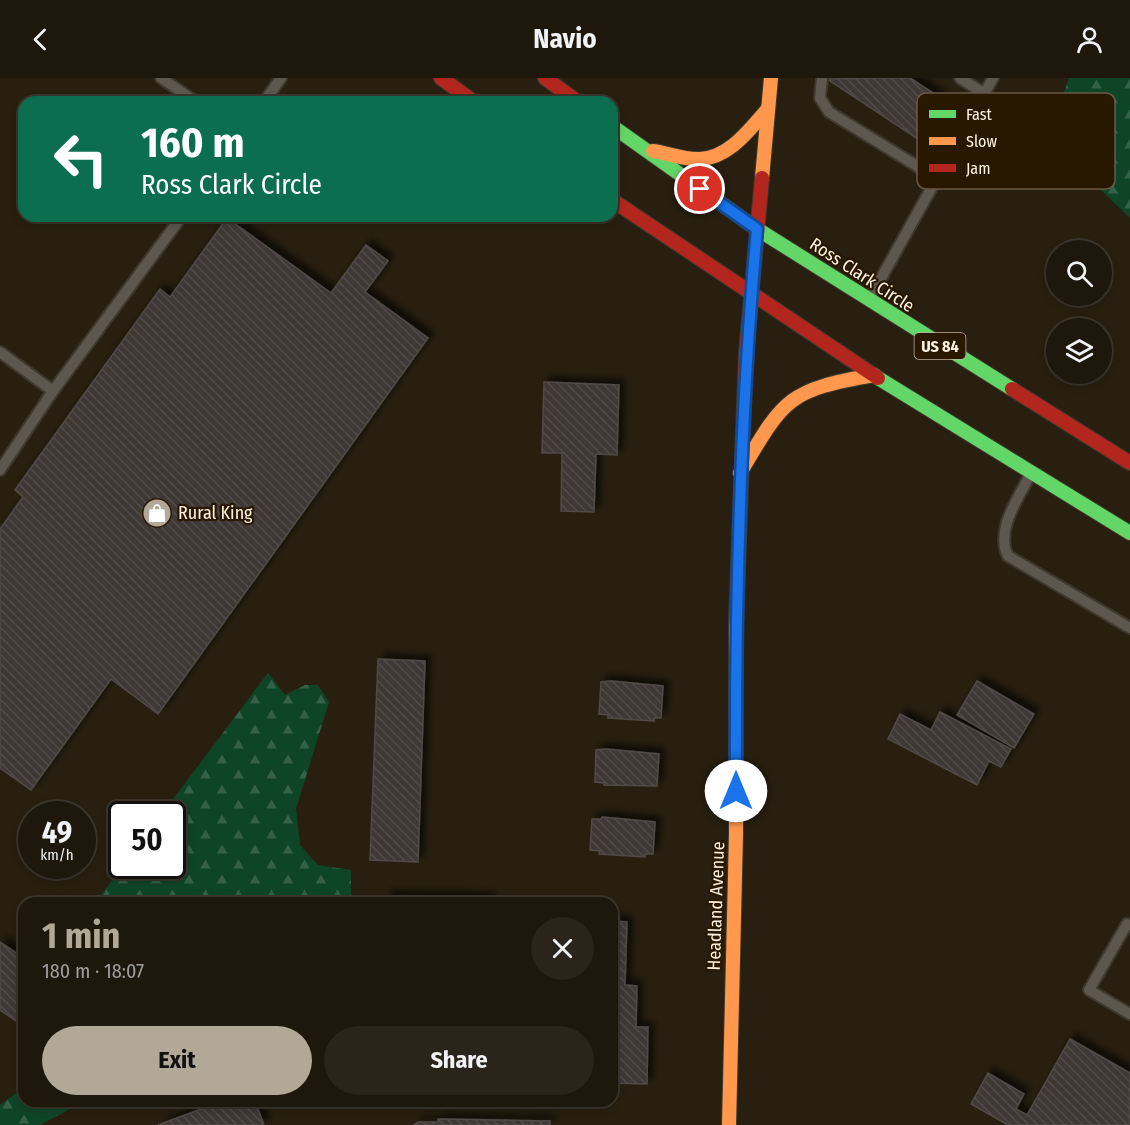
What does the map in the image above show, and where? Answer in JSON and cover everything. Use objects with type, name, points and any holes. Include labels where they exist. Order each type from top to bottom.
[{"type":"main road","points":[[441,78],[466,96]]},
{"type":"main road","points":[[545,78],[570,96]]},
{"type":"main road","name":"Headland Avenue","points":[[729,1125],[736,834],[735,664],[740,473],[751,295],[771,78]]},
{"type":"main road","points":[[642,148],[701,159],[719,154],[738,141],[767,110]]},
{"type":"main road","name":"Ross Clark Circle","points":[[618,130],[757,229],[1130,463]]},
{"type":"main road","points":[[618,204],[874,375],[1030,473],[1130,532]]},
{"type":"main road","points":[[740,473],[775,414],[790,400],[806,390],[874,375]]},
{"type":"lane","points":[[161,78],[187,96]]},
{"type":"lane","points":[[268,96],[281,78]]},
{"type":"lane","points":[[822,78],[820,98],[830,112],[917,165]]},
{"type":"lane","points":[[960,78],[983,93]]},
{"type":"lane","points":[[986,93],[993,78]]},
{"type":"lane","points":[[869,301],[932,189]]},
{"type":"lane","points":[[0,470],[53,391],[178,222]]},
{"type":"lane","points":[[0,352],[53,391]]},
{"type":"lane","points":[[1030,473],[1004,530],[1003,546],[1008,556],[1130,628]]},
{"type":"lane","points":[[1130,926],[1126,924],[1089,990],[1130,1014]]},
{"type":"green space","points":[[1069,78],[1130,78],[1130,218],[1100,189],[1115,189],[1115,93],[1064,93]]},
{"type":"green space","points":[[268,673],[285,695],[305,685],[318,685],[329,702],[296,809],[300,845],[318,865],[351,870],[351,897],[100,897],[113,879],[186,879],[186,801],[172,801]]},
{"type":"green space","points":[[18,1092],[18,1107],[74,1107],[40,1125],[0,1125],[0,1105]]},
{"type":"building","points":[[910,78],[933,93],[917,93],[917,138],[827,79]]},
{"type":"building","name":"Rural King","points":[[224,222],[233,222],[331,293],[366,245],[388,261],[365,292],[428,338],[158,714],[111,679],[31,790],[0,768],[0,529],[23,497],[15,490],[160,289],[170,297]]},
{"type":"building","points":[[544,382],[619,385],[617,455],[596,454],[594,512],[561,511],[562,453],[542,453]]},
{"type":"building","points":[[378,659],[425,661],[418,862],[370,860]]},
{"type":"building","points":[[977,681],[1034,714],[1014,748],[957,715]]},
{"type":"building","points":[[601,682],[663,686],[661,718],[654,718],[654,721],[608,718],[608,715],[599,714]]},
{"type":"building","points":[[940,712],[1011,749],[1001,767],[989,761],[977,785],[888,739],[900,714],[931,730]]},
{"type":"building","points":[[596,750],[659,754],[657,786],[604,785],[604,783],[595,782]]},
{"type":"building","points":[[602,817],[655,822],[653,854],[645,854],[645,857],[599,854],[600,851],[590,850],[592,819]]},
{"type":"building","points":[[386,896],[438,897],[386,897]]},
{"type":"building","points":[[618,921],[627,922],[625,985],[637,986],[636,1027],[648,1027],[647,1084],[618,1083]]},
{"type":"building","points":[[0,942],[18,954],[18,1022],[0,1010]]},
{"type":"building","points":[[1070,1039],[1130,1073],[1130,1125],[1008,1125],[971,1104],[988,1073],[1024,1094],[1016,1109],[1027,1115]]},
{"type":"building","points":[[207,1107],[257,1107],[264,1125],[158,1125]]},
{"type":"building","points":[[438,1119],[550,1121],[550,1125],[414,1125],[418,1122],[438,1122]]},
{"type":"traffic: fast","points":[[618,130],[757,229],[1012,389]]},
{"type":"traffic: fast","points":[[878,378],[1130,533]]},
{"type":"traffic: slow","points":[[762,178],[771,78]]},
{"type":"traffic: slow","points":[[653,151],[700,159],[720,154],[738,142],[767,110]]},
{"type":"traffic: slow","points":[[740,473],[767,429],[791,402],[823,386],[874,375]]},
{"type":"traffic: slow","points":[[729,1125],[736,834],[736,621]]},
{"type":"traffic: jam","points":[[441,78],[466,96]]},
{"type":"traffic: jam","points":[[545,78],[570,96]]},
{"type":"traffic: jam","points":[[736,621],[746,353],[762,178]]},
{"type":"traffic: jam","points":[[618,204],[878,378]]},
{"type":"traffic: jam","points":[[1012,389],[1130,463]]},
{"type":"place","name":"Rural King","points":[[157,513]]},
{"type":"route","points":[[700,189],[757,229],[746,353],[740,473],[735,664],[736,791]]}]
